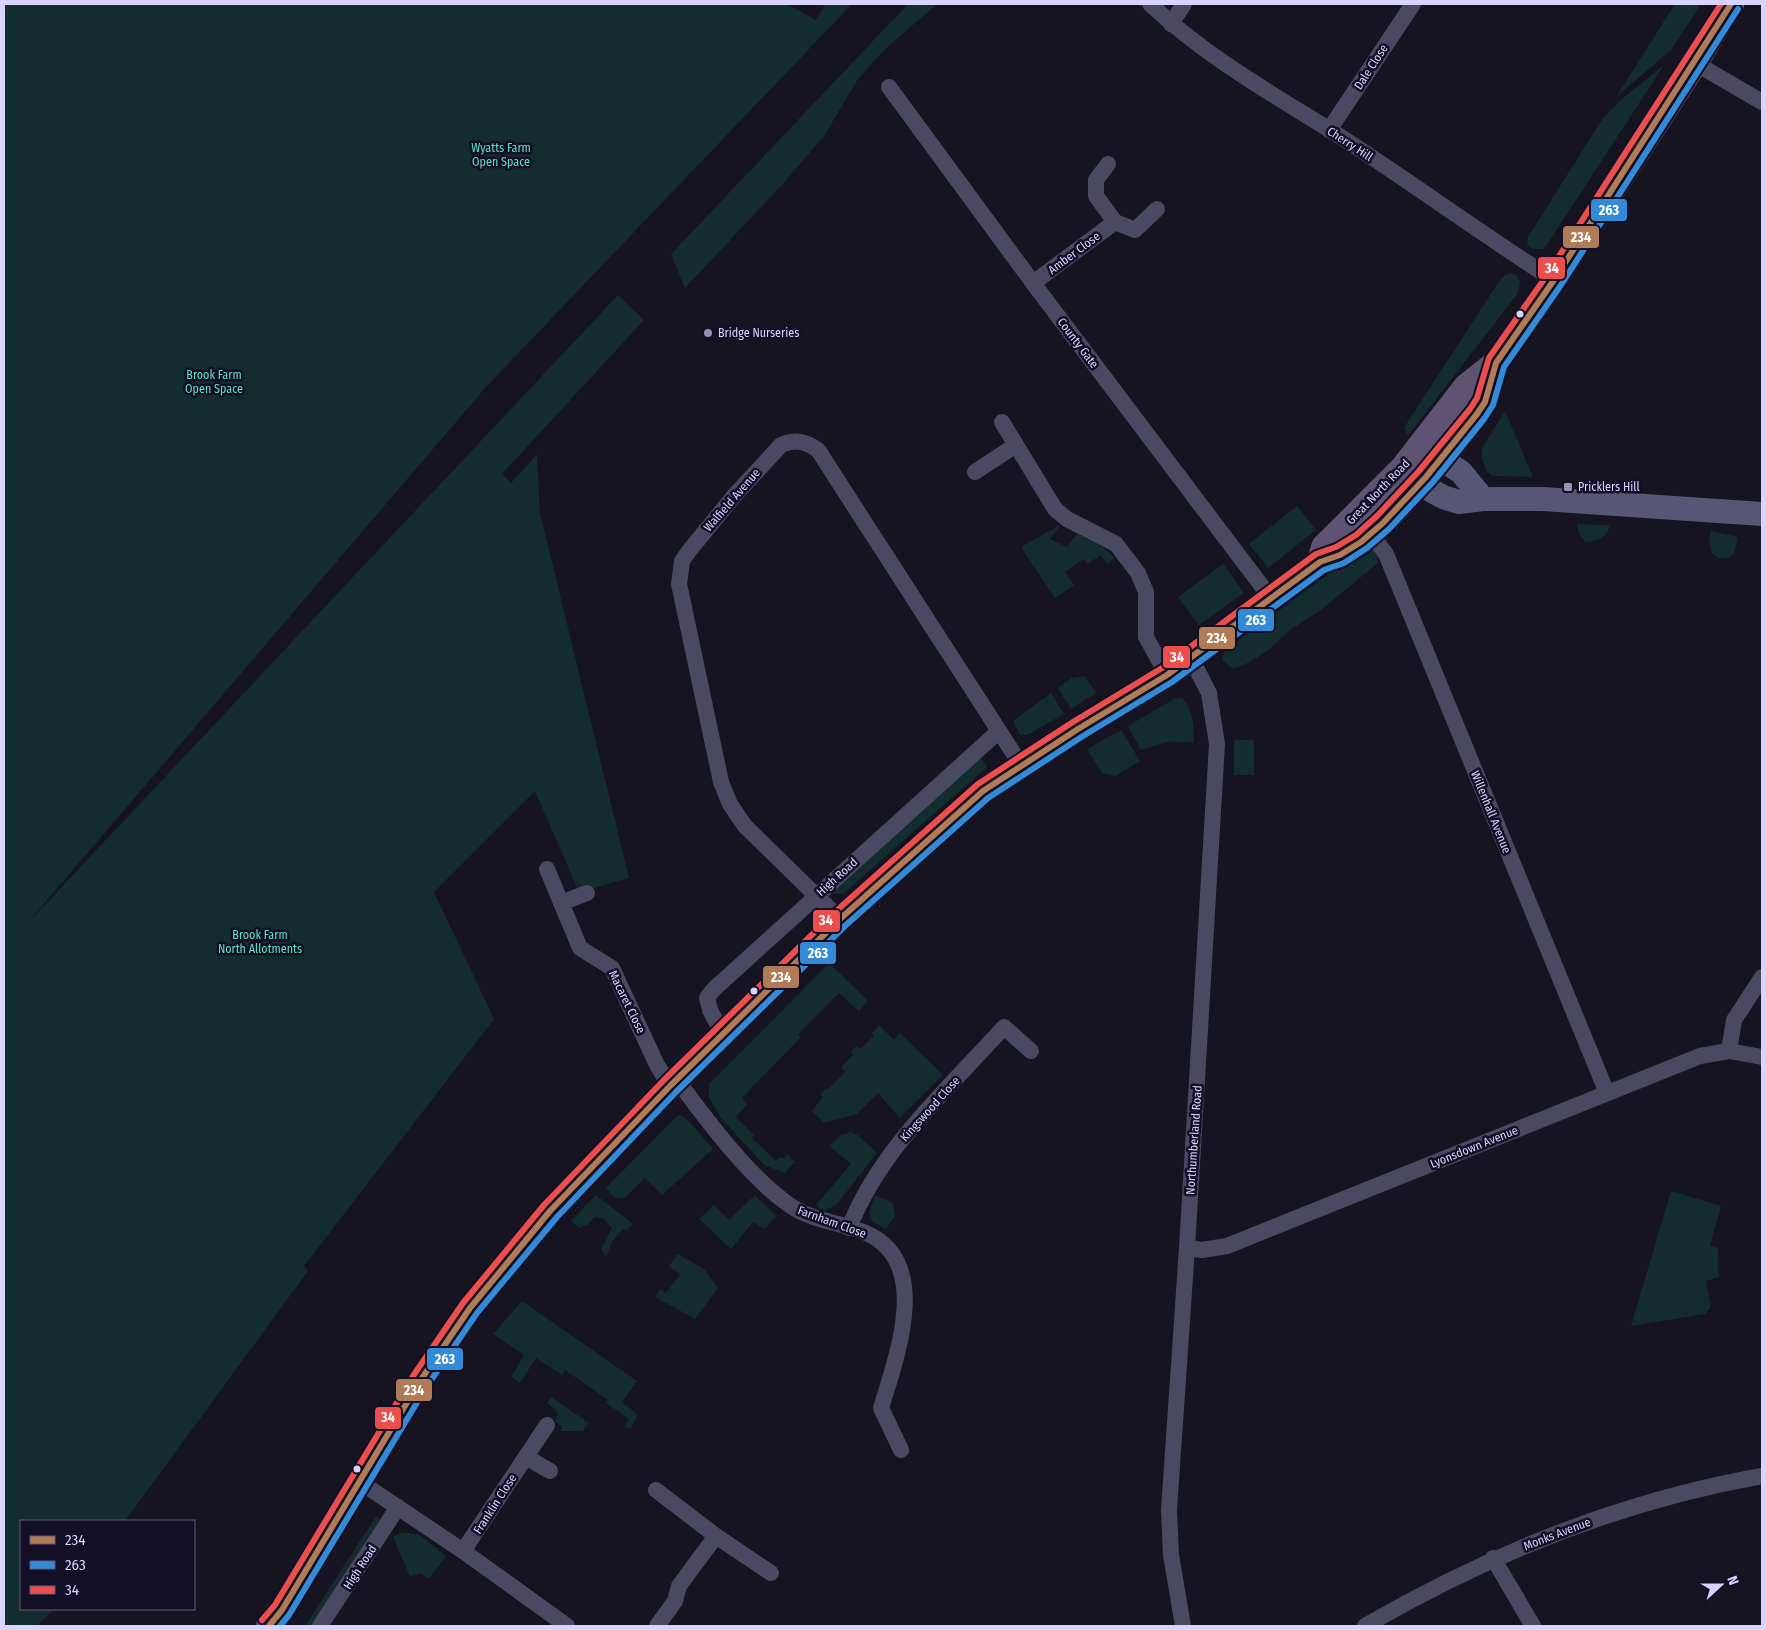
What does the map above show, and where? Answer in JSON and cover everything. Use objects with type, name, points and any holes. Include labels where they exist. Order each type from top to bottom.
[{"type":"main road","points":[[1483,499],[1469,479],[1430,453],[1466,386],[1496,363],[1554,280],[1695,63],[1731,4]]},
{"type":"main road","name":"Great North Road","points":[[1021,765],[1167,675],[1320,562],[1334,560],[1364,525],[1412,476],[1430,453]]},
{"type":"main road","points":[[1412,476],[1443,497],[1459,502],[1483,499],[1543,499],[1762,514]]},
{"type":"main road","points":[[269,1626],[282,1610],[420,1381],[470,1308],[509,1259],[564,1196],[674,1083],[840,919],[983,792],[1021,765]]},
{"type":"street","name":"Cherry Hill","points":[[1150,4],[1171,24],[1248,81],[1329,130],[1554,280]]},
{"type":"street","points":[[1171,24],[1184,4]]},
{"type":"street","name":"Dale Close","points":[[1329,130],[1413,4]]},
{"type":"street","points":[[1695,63],[1762,102]]},
{"type":"street","name":"County Gate","points":[[889,87],[1033,283],[1270,598]]},
{"type":"street","points":[[1108,164],[1096,180],[1096,196],[1115,222],[1135,230],[1157,209]]},
{"type":"street","name":"Amber Close","points":[[1033,283],[1115,222]]},
{"type":"street","points":[[1002,422],[1055,509],[1068,519],[1116,544],[1138,573],[1146,592],[1146,637],[1167,675]]},
{"type":"street","name":"Walfield Avenue","points":[[840,919],[745,826],[730,804],[721,782],[679,584],[682,561],[689,551],[734,496],[780,445],[791,441],[807,442],[818,450],[1021,765]]},
{"type":"street","points":[[975,472],[1016,445]]},
{"type":"street","name":"Willenhall Avenue","points":[[1364,525],[1386,554],[1607,1093]]},
{"type":"street","name":"Northumberland Road","points":[[1183,1626],[1171,1555],[1169,1510],[1188,1248],[1217,744],[1209,692],[1191,658]]},
{"type":"street","name":"High Road","points":[[723,1035],[710,1010],[707,998],[714,989],[999,731]]},
{"type":"street","name":"Macaret Close","points":[[547,869],[580,948],[612,968],[657,1065],[674,1083]]},
{"type":"street","points":[[561,903],[587,893]]},
{"type":"street","points":[[1729,1051],[1734,1020],[1762,977]]},
{"type":"street","name":"Kingswood Close","points":[[849,1228],[870,1184],[896,1147],[1004,1027],[1030,1051]]},
{"type":"street","name":"Lyonsdown Avenue","points":[[1188,1248],[1202,1250],[1227,1246],[1700,1056],[1729,1051],[1762,1057]]},
{"type":"street","name":"Farnham Close","points":[[674,1083],[720,1136],[767,1186],[787,1204],[819,1220],[866,1233],[884,1244],[896,1260],[906,1302],[899,1346],[881,1408],[901,1450]]},
{"type":"street","name":"Franklin Close","points":[[463,1551],[547,1424]]},
{"type":"street","points":[[526,1457],[550,1472]]},
{"type":"street","name":"Monks Avenue","points":[[1365,1626],[1494,1558],[1592,1520],[1665,1498],[1762,1476]]},
{"type":"street","points":[[360,1482],[463,1551],[567,1626]]},
{"type":"street","points":[[656,1490],[716,1536],[771,1573]]},
{"type":"street","name":"High Road","points":[[320,1626],[398,1507]]},
{"type":"street","points":[[657,1626],[675,1601],[679,1586],[716,1536]]},
{"type":"street","points":[[1494,1558],[1533,1626]]},
{"type":"green space","points":[[4,4],[787,4],[816,20],[825,4],[852,4],[486,387],[25,926],[618,295],[644,320],[502,474],[511,483],[537,454],[540,513],[629,878],[579,892],[535,791],[434,892],[494,1019],[304,1266],[308,1271],[126,1520],[20,1520],[20,1610],[53,1610],[37,1626],[4,1626]]},
{"type":"green space","points":[[908,4],[937,4],[882,52],[858,79],[824,136],[782,185],[685,288],[671,254]]},
{"type":"green space","points":[[1675,4],[1701,4],[1671,50],[1616,97]]},
{"type":"green space","points":[[1664,65],[1548,243],[1543,249],[1532,249],[1527,244],[1528,237],[1603,118],[1623,98]]},
{"type":"green space","points":[[1510,273],[1515,274],[1520,281],[1518,293],[1407,435],[1404,428],[1407,423],[1502,277]]},
{"type":"green space","points":[[1505,411],[1533,477],[1493,476],[1487,471],[1482,458],[1482,448]]},
{"type":"green space","points":[[1297,506],[1316,530],[1268,568],[1249,544]]},
{"type":"green space","points":[[1061,524],[1050,539],[1067,547],[1077,534],[1100,545],[1115,558],[1107,564],[1101,555],[1087,564],[1084,559],[1065,572],[1074,585],[1055,598],[1021,547]]},
{"type":"green space","points":[[1577,524],[1610,525],[1609,530],[1604,536],[1585,542],[1579,534]]},
{"type":"green space","points":[[1711,531],[1738,537],[1734,553],[1728,559],[1719,558],[1712,554],[1709,542]]},
{"type":"green space","points":[[1369,544],[1377,552],[1378,563],[1322,609],[1290,630],[1270,649],[1250,662],[1233,669],[1222,660],[1224,651]]},
{"type":"green space","points":[[1223,564],[1244,593],[1199,625],[1178,597]]},
{"type":"green space","points":[[1085,676],[1096,693],[1071,709],[1058,688],[1072,678]]},
{"type":"green space","points":[[1051,693],[1064,714],[1027,735],[1020,735],[1013,721]]},
{"type":"green space","points":[[1182,698],[1191,714],[1194,743],[1170,741],[1141,750],[1128,726],[1174,699]]},
{"type":"green space","points":[[1121,730],[1140,761],[1115,776],[1102,773],[1087,749]]},
{"type":"green space","points":[[1234,740],[1254,740],[1254,775],[1234,775]]},
{"type":"green space","points":[[980,756],[987,767],[843,894],[835,894],[829,891]]},
{"type":"green space","points":[[829,963],[868,1001],[859,1011],[839,993],[798,1034],[801,1037],[742,1098],[747,1105],[736,1117],[754,1135],[752,1138],[776,1161],[780,1157],[784,1159],[787,1154],[795,1162],[785,1173],[764,1165],[721,1118],[709,1097],[709,1084]]},
{"type":"green space","points":[[879,1025],[894,1040],[900,1033],[943,1075],[900,1118],[878,1093],[857,1114],[824,1123],[812,1111],[823,1097],[820,1094],[826,1088],[828,1090],[845,1072],[841,1067],[853,1055],[851,1052],[856,1046],[860,1049],[874,1036],[872,1033]]},
{"type":"green space","points":[[678,1115],[686,1118],[713,1149],[662,1195],[645,1178],[623,1199],[614,1198],[606,1188]]},
{"type":"green space","points":[[851,1132],[859,1136],[877,1153],[836,1205],[824,1211],[816,1205],[851,1164],[830,1146],[841,1135]]},
{"type":"green space","points":[[1671,1191],[1721,1206],[1710,1246],[1718,1248],[1719,1277],[1706,1281],[1711,1307],[1705,1314],[1631,1326]]},
{"type":"green space","points":[[596,1195],[633,1224],[628,1229],[623,1229],[612,1242],[606,1257],[601,1249],[612,1228],[604,1219],[595,1217],[587,1225],[579,1228],[571,1221]]},
{"type":"green space","points":[[755,1195],[776,1216],[765,1229],[753,1222],[731,1249],[699,1219],[714,1205],[729,1220]]},
{"type":"green space","points":[[875,1195],[893,1203],[895,1216],[886,1229],[873,1222],[869,1213]]},
{"type":"green space","points":[[678,1254],[704,1269],[718,1288],[695,1319],[655,1297],[660,1289],[666,1293],[680,1274],[669,1266]]},
{"type":"green space","points":[[522,1301],[637,1381],[622,1402],[636,1413],[637,1418],[630,1429],[624,1426],[629,1419],[606,1403],[608,1400],[565,1370],[562,1375],[536,1358],[520,1383],[511,1377],[524,1355],[493,1334]]},
{"type":"green space","points":[[551,1397],[589,1423],[583,1431],[560,1431],[563,1427],[555,1421],[558,1415],[556,1410],[547,1403]]},
{"type":"green space","points":[[376,1516],[380,1519],[311,1626],[305,1626]]},
{"type":"green space","points":[[402,1532],[419,1535],[446,1556],[429,1579],[421,1573],[410,1576],[393,1537]]},
{"type":"transit line","name":"34","points":[[262,1620],[275,1605],[413,1376],[463,1303],[544,1205],[664,1080],[834,913],[978,784],[1073,722],[1162,668],[1316,554],[1336,547],[1356,535],[1377,516],[1419,471],[1470,409],[1477,398],[1489,358],[1547,275],[1721,4]]},
{"type":"transit line","name":"234","points":[[269,1626],[282,1610],[420,1381],[470,1308],[550,1211],[670,1086],[840,919],[983,791],[1078,729],[1167,675],[1320,562],[1340,555],[1361,542],[1383,523],[1426,477],[1485,402],[1496,363],[1554,280],[1731,4]]},
{"type":"transit line","name":"263","points":[[280,1626],[289,1615],[427,1386],[477,1313],[557,1217],[676,1092],[846,925],[988,798],[1083,736],[1172,682],[1324,570],[1344,563],[1367,548],[1389,529],[1433,482],[1484,419],[1493,405],[1504,367],[1561,285],[1738,9]]},
{"type":"place","name":"Bridge Nurseries","points":[[708,333]]},
{"type":"place","name":"Pricklers Hill","points":[[1568,487]]},
{"type":"park label","name":"Wyatts Farm Open Space","points":[[501,155]]},
{"type":"park label","name":"Brook Farm Open Space","points":[[214,382]]},
{"type":"park label","name":"Brook Farm North Allotments","points":[[260,942]]}]
